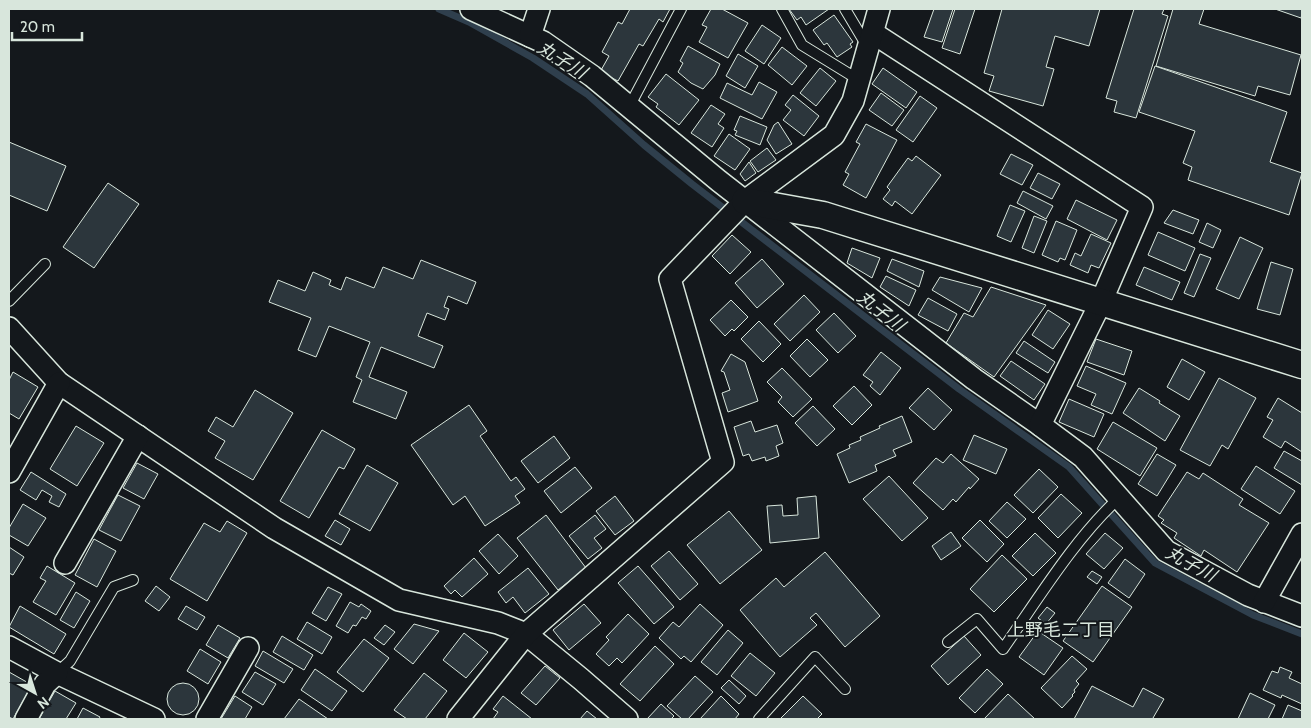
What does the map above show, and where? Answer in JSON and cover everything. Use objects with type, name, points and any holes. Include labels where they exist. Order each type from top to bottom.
[{"type":"street","points":[[471,9],[543,42],[592,76],[745,201],[974,378],[1083,457],[1117,499],[1166,551],[1264,602],[1302,616]]},
{"type":"street","points":[[530,36],[539,9]]},
{"type":"street","points":[[458,719],[526,634],[723,462],[670,279],[745,201],[834,135],[853,101],[879,9]]},
{"type":"street","points":[[871,41],[1142,207],[1101,302],[1040,425]]},
{"type":"street","points":[[745,201],[822,215],[1302,365]]},
{"type":"street","points":[[9,328],[58,383],[274,528],[399,600],[498,623],[526,634],[627,719]]},
{"type":"street","points":[[9,472],[58,383]]},
{"type":"street","points":[[66,563],[138,436]]},
{"type":"street","points":[[1264,602],[1302,534]]},
{"type":"street","points":[[9,647],[57,673],[154,719]]},
{"type":"street","points":[[207,719],[248,648]]},
{"type":"street","points":[[26,719],[45,684],[57,673]]},
{"type":"lane","points":[[629,107],[681,9]]},
{"type":"lane","points":[[782,9],[802,45],[859,80]]},
{"type":"lane","points":[[845,9],[871,41]]},
{"type":"lane","points":[[9,301],[45,264]]},
{"type":"lane","points":[[948,642],[977,619],[1003,649],[1075,548],[1100,516],[1117,499]]},
{"type":"lane","points":[[57,673],[70,661],[114,587],[133,580]]},
{"type":"lane","points":[[759,719],[814,657],[845,689]]},
{"type":"building","points":[[630,9],[670,9],[663,22],[659,19],[643,46],[639,44],[618,81],[600,72],[609,56],[602,52],[618,22],[622,24]]},
{"type":"building","points":[[711,9],[722,9],[748,23],[728,58],[699,42],[707,27],[702,25]]},
{"type":"building","points":[[789,9],[829,9],[806,25],[801,17],[797,20]]},
{"type":"building","points":[[934,9],[953,9],[942,42],[924,37]]},
{"type":"building","points":[[955,9],[975,9],[960,54],[942,48]]},
{"type":"building","points":[[1002,9],[1100,9],[1089,46],[1055,36],[1046,67],[1054,69],[1043,106],[989,91],[994,76],[984,73]]},
{"type":"building","points":[[1134,9],[1164,9],[1162,14],[1168,16],[1136,118],[1114,112],[1117,101],[1106,98]]},
{"type":"building","points":[[1173,9],[1204,9],[1199,24],[1301,55],[1290,95],[1258,86],[1255,96],[1156,66]]},
{"type":"building","points":[[1275,9],[1302,9],[1301,18]]},
{"type":"building","points":[[834,15],[853,42],[850,44],[852,47],[837,57],[827,43],[824,45],[813,30]]},
{"type":"building","points":[[762,25],[781,38],[764,64],[745,51]]},
{"type":"building","points":[[688,46],[720,64],[715,75],[703,89],[691,83],[678,72],[683,63],[680,61]]},
{"type":"building","points":[[782,47],[807,66],[792,85],[768,65]]},
{"type":"building","points":[[738,54],[758,66],[745,88],[726,76]]},
{"type":"building","points":[[1155,66],[1287,112],[1270,162],[1302,173],[1289,215],[1188,180],[1192,167],[1183,163],[1195,131],[1139,112]]},
{"type":"building","points":[[820,68],[836,81],[816,106],[800,93]]},
{"type":"building","points":[[883,68],[917,92],[906,108],[872,84]]},
{"type":"building","points":[[666,74],[699,100],[679,125],[656,107],[658,104],[648,97]]},
{"type":"building","points":[[759,82],[777,92],[762,119],[720,98],[727,83],[752,95]]},
{"type":"building","points":[[881,93],[904,110],[892,126],[869,110]]},
{"type":"building","points":[[793,95],[819,116],[804,136],[783,120],[791,110],[785,105]]},
{"type":"building","points":[[920,96],[937,108],[913,142],[896,130]]},
{"type":"building","points":[[711,105],[725,114],[718,124],[724,128],[712,147],[691,133]]},
{"type":"building","points":[[740,116],[767,127],[760,145],[735,135],[737,131],[734,130]]},
{"type":"building","points":[[778,122],[792,144],[776,154],[767,140],[774,125]]},
{"type":"building","points":[[866,124],[897,140],[866,198],[843,185],[849,174],[845,172],[860,144],[856,142]]},
{"type":"building","points":[[729,134],[750,149],[735,170],[714,156]]},
{"type":"building","points":[[9,142],[66,166],[47,211],[9,195]]},
{"type":"building","points":[[767,148],[776,160],[758,172],[750,161]]},
{"type":"building","points":[[1011,154],[1033,165],[1022,185],[1000,174]]},
{"type":"building","points":[[916,156],[941,175],[912,214],[895,201],[892,206],[883,199],[890,190],[887,187],[908,158],[912,161]]},
{"type":"building","points":[[749,162],[756,173],[745,181],[740,174]]},
{"type":"building","points":[[1038,173],[1060,184],[1052,199],[1030,188]]},
{"type":"building","points":[[108,183],[139,204],[94,268],[63,247]]},
{"type":"building","points":[[1023,191],[1053,206],[1046,219],[1017,203]]},
{"type":"building","points":[[1076,200],[1117,220],[1107,240],[1067,219]]},
{"type":"building","points":[[1010,205],[1025,211],[1011,242],[997,236]]},
{"type":"building","points":[[1173,210],[1199,220],[1193,234],[1164,223]]},
{"type":"building","points":[[1034,216],[1047,221],[1034,253],[1022,248]]},
{"type":"building","points":[[1056,221],[1077,230],[1065,260],[1060,258],[1058,262],[1042,255]]},
{"type":"building","points":[[1207,223],[1221,230],[1213,248],[1199,242]]},
{"type":"building","points":[[1158,232],[1195,248],[1185,271],[1148,255]]},
{"type":"building","points":[[1091,234],[1111,243],[1099,268],[1091,265],[1088,273],[1070,265],[1075,253],[1081,256]]},
{"type":"building","points":[[732,235],[751,252],[730,274],[712,256]]},
{"type":"building","points":[[1240,237],[1263,248],[1239,299],[1216,289]]},
{"type":"building","points":[[852,248],[880,258],[872,278],[847,263]]},
{"type":"building","points":[[1200,254],[1211,258],[1194,297],[1184,293]]},
{"type":"building","points":[[762,259],[784,284],[757,308],[735,283]]},
{"type":"building","points":[[892,259],[924,271],[919,287],[887,271]]},
{"type":"building","points":[[421,260],[476,282],[467,304],[448,296],[444,307],[449,309],[445,320],[427,313],[418,336],[443,346],[434,368],[381,347],[369,377],[407,392],[396,419],[353,402],[362,380],[356,377],[370,342],[329,326],[316,357],[298,350],[311,318],[269,302],[278,280],[305,291],[313,272],[331,280],[329,285],[341,290],[346,277],[374,288],[383,267],[413,279]]},
{"type":"building","points":[[1271,262],[1293,269],[1280,315],[1257,309]]},
{"type":"building","points":[[1144,267],[1180,282],[1172,300],[1136,285]]},
{"type":"building","points":[[886,276],[916,290],[909,306],[880,287]]},
{"type":"building","points":[[940,277],[982,288],[969,312],[932,290]]},
{"type":"building","points":[[991,287],[1046,305],[994,377],[946,343],[964,313],[973,317]]},
{"type":"building","points":[[804,295],[820,312],[790,341],[774,324]]},
{"type":"building","points":[[928,298],[957,314],[948,331],[918,315]]},
{"type":"building","points":[[731,300],[748,317],[734,331],[732,329],[725,336],[710,320]]},
{"type":"building","points":[[1048,310],[1070,324],[1053,349],[1032,335]]},
{"type":"building","points":[[834,313],[856,336],[838,353],[816,330]]},
{"type":"building","points":[[759,321],[781,344],[763,362],[741,339]]},
{"type":"building","points":[[807,339],[828,360],[810,377],[790,356]]},
{"type":"building","points":[[1096,339],[1132,351],[1124,375],[1087,362]]},
{"type":"building","points":[[1024,341],[1055,362],[1048,373],[1016,353]]},
{"type":"building","points":[[881,352],[901,368],[880,395],[870,386],[873,382],[863,375]]},
{"type":"building","points":[[731,354],[745,362],[758,401],[728,412],[722,393],[730,390],[724,372],[721,371]]},
{"type":"building","points":[[1182,359],[1205,372],[1189,400],[1167,387]]},
{"type":"building","points":[[1011,361],[1045,384],[1034,400],[1000,376]]},
{"type":"building","points":[[1086,366],[1126,383],[1112,414],[1091,405],[1096,394],[1077,386]]},
{"type":"building","points":[[782,368],[812,399],[793,417],[778,402],[782,397],[767,382]]},
{"type":"building","points":[[13,372],[38,387],[19,419],[9,413],[9,380]]},
{"type":"building","points":[[1219,378],[1256,398],[1228,449],[1222,445],[1210,466],[1180,450]]},
{"type":"building","points":[[854,386],[872,405],[852,425],[833,406]]},
{"type":"building","points":[[928,388],[952,410],[934,430],[909,408]]},
{"type":"building","points":[[1139,388],[1180,416],[1165,441],[1123,413]]},
{"type":"building","points":[[255,390],[293,413],[253,480],[215,458],[225,441],[208,431],[216,417],[233,427]]},
{"type":"building","points":[[1278,398],[1302,413],[1302,452],[1285,441],[1281,448],[1263,437],[1273,420],[1267,417]]},
{"type":"building","points":[[1069,399],[1104,414],[1094,437],[1059,422]]},
{"type":"building","points":[[469,405],[487,431],[480,436],[511,481],[516,477],[525,489],[515,496],[520,503],[485,526],[465,496],[453,505],[411,445]]},
{"type":"building","points":[[813,406],[835,429],[817,446],[795,423]]},
{"type":"building","points":[[902,416],[912,442],[893,450],[896,456],[875,465],[877,471],[849,483],[837,454],[850,448],[849,445],[861,440],[860,437]]},
{"type":"building","points":[[751,421],[755,432],[777,425],[783,443],[776,446],[779,456],[766,461],[765,457],[752,461],[749,454],[743,456],[734,427]]},
{"type":"building","points":[[1113,422],[1157,448],[1140,476],[1097,449]]},
{"type":"building","points":[[76,426],[104,443],[77,486],[50,469]]},
{"type":"building","points":[[322,430],[355,449],[344,469],[339,467],[309,518],[280,501]]},
{"type":"building","points":[[974,435],[1007,449],[996,474],[963,460]]},
{"type":"building","points":[[554,436],[570,458],[538,483],[521,461]]},
{"type":"building","points":[[1284,451],[1302,461],[1302,485],[1274,468]]},
{"type":"building","points":[[951,454],[979,479],[956,502],[953,499],[943,510],[913,483],[936,458],[943,463]]},
{"type":"building","points":[[1157,454],[1176,465],[1157,496],[1138,484]]},
{"type":"building","points":[[137,463],[158,474],[144,499],[123,488]]},
{"type":"building","points":[[367,465],[398,483],[370,531],[339,514]]},
{"type":"building","points":[[1256,466],[1295,491],[1280,514],[1241,489]]},
{"type":"building","points":[[575,467],[592,488],[561,513],[544,491]]},
{"type":"building","points":[[1039,469],[1058,487],[1033,513],[1014,495]]},
{"type":"building","points":[[31,472],[66,494],[59,507],[49,502],[52,496],[42,490],[36,500],[20,490]]},
{"type":"building","points":[[1187,472],[1199,479],[1203,473],[1243,499],[1239,505],[1269,523],[1237,572],[1204,550],[1201,556],[1174,538],[1177,533],[1161,523],[1164,520],[1158,516]]},
{"type":"building","points":[[889,476],[928,518],[902,541],[863,499]]},
{"type":"building","points":[[1061,494],[1082,513],[1058,538],[1038,518]]},
{"type":"building","points":[[118,495],[140,506],[121,541],[99,530]]},
{"type":"building","points":[[615,496],[634,521],[615,535],[596,511]]},
{"type":"building","points":[[816,496],[819,538],[770,543],[767,506],[782,505],[783,516],[798,515],[797,498]]},
{"type":"building","points":[[1007,502],[1026,519],[1007,538],[989,521]]},
{"type":"building","points":[[23,504],[46,518],[28,546],[9,535],[9,528]]},
{"type":"building","points":[[729,511],[762,550],[720,584],[687,545]]},
{"type":"building","points":[[546,515],[586,568],[558,590],[517,538]]},
{"type":"building","points":[[595,515],[606,529],[594,538],[602,548],[588,559],[569,536]]},
{"type":"building","points":[[335,520],[350,529],[341,545],[325,536]]},
{"type":"building","points":[[980,520],[1004,544],[987,562],[962,538]]},
{"type":"building","points":[[227,521],[247,533],[207,601],[170,579],[204,523],[220,532]]},
{"type":"building","points":[[951,532],[961,546],[941,560],[932,546]]},
{"type":"building","points":[[1035,533],[1056,553],[1033,576],[1012,556]]},
{"type":"building","points":[[1105,533],[1123,548],[1104,569],[1086,554]]},
{"type":"building","points":[[498,534],[518,556],[499,574],[479,551]]},
{"type":"building","points":[[94,539],[116,551],[97,587],[75,575]]},
{"type":"building","points":[[9,547],[24,557],[13,575],[9,573]]},
{"type":"building","points":[[669,551],[698,584],[680,600],[651,566]]},
{"type":"building","points":[[825,552],[880,616],[845,647],[816,613],[810,618],[817,625],[780,657],[740,610],[776,578],[784,587]]},
{"type":"building","points":[[1002,555],[1027,579],[994,612],[970,589]]},
{"type":"building","points":[[474,558],[488,574],[462,597],[455,590],[451,594],[444,586]]},
{"type":"building","points":[[1125,559],[1145,574],[1129,598],[1108,583]]},
{"type":"building","points":[[47,566],[75,583],[56,615],[33,602],[46,581],[40,578]]},
{"type":"building","points":[[638,566],[674,607],[654,624],[618,583]]},
{"type":"building","points":[[528,568],[549,594],[525,613],[513,597],[506,603],[498,592]]},
{"type":"building","points":[[1092,571],[1102,577],[1097,584],[1087,577]]},
{"type":"building","points":[[156,586],[170,597],[159,611],[145,601]]},
{"type":"building","points":[[1102,586],[1132,607],[1093,662],[1063,641]]},
{"type":"building","points":[[328,587],[342,594],[326,621],[312,613]]},
{"type":"building","points":[[76,592],[90,601],[74,628],[60,620]]},
{"type":"building","points":[[350,602],[359,607],[361,604],[371,611],[366,619],[362,617],[356,626],[353,625],[348,633],[336,626]]},
{"type":"building","points":[[584,604],[601,623],[569,650],[553,630]]},
{"type":"building","points":[[700,604],[723,625],[691,662],[684,656],[681,659],[659,638],[673,622],[679,627]]},
{"type":"building","points":[[20,606],[66,634],[54,654],[9,627]]},
{"type":"building","points":[[186,606],[205,617],[197,630],[178,619]]},
{"type":"building","points":[[1047,607],[1055,613],[1046,624],[1038,618]]},
{"type":"building","points":[[628,614],[649,634],[622,663],[617,658],[609,666],[596,654],[609,640],[606,637]]},
{"type":"building","points":[[307,622],[332,637],[322,654],[297,639]]},
{"type":"building","points":[[414,624],[439,631],[413,664],[394,649]]},
{"type":"building","points":[[218,625],[240,638],[228,658],[206,645]]},
{"type":"building","points":[[385,625],[395,632],[384,645],[374,638]]},
{"type":"building","points":[[728,630],[743,643],[717,675],[701,662]]},
{"type":"building","points":[[1038,631],[1063,648],[1044,675],[1019,657]]},
{"type":"building","points":[[464,633],[488,652],[466,678],[443,660]]},
{"type":"building","points":[[282,636],[313,655],[304,670],[273,652]]},
{"type":"building","points":[[964,636],[981,655],[948,685],[931,666]]},
{"type":"building","points":[[364,639],[389,658],[363,692],[337,672]]},
{"type":"building","points":[[655,646],[674,664],[640,701],[620,684]]},
{"type":"building","points":[[200,649],[221,662],[208,684],[187,671]]},
{"type":"building","points":[[263,651],[293,669],[284,683],[255,666]]},
{"type":"building","points":[[750,653],[775,673],[756,696],[731,676]]},
{"type":"building","points":[[1072,656],[1087,669],[1076,681],[1079,684],[1074,690],[1073,696],[1062,708],[1041,688]]},
{"type":"building","points":[[545,666],[560,678],[536,705],[521,693]]},
{"type":"building","points":[[1280,667],[1292,672],[1289,678],[1302,684],[1302,704],[1282,695],[1281,698],[1263,690],[1272,671],[1278,673]]},
{"type":"building","points":[[315,669],[347,691],[332,711],[301,690]]},
{"type":"building","points":[[987,669],[1003,684],[975,713],[959,698]]},
{"type":"building","points":[[9,672],[32,685],[13,719],[9,717]]},
{"type":"building","points":[[255,672],[276,684],[263,705],[242,692]]},
{"type":"building","points":[[424,673],[447,691],[425,719],[407,719],[394,710]]},
{"type":"building","points":[[695,676],[713,692],[688,719],[682,719],[667,706]]},
{"type":"building","points":[[729,680],[746,696],[739,704],[721,688]]},
{"type":"building","points":[[183,683],[189,684],[194,688],[198,693],[198,705],[194,710],[189,714],[183,715],[177,714],[172,710],[168,705],[167,699],[168,693],[172,688],[177,684]]},
{"type":"building","points":[[1092,686],[1133,707],[1143,688],[1164,699],[1153,718],[1155,719],[1074,719]]},
{"type":"building","points":[[55,691],[76,703],[66,719],[39,719]]},
{"type":"building","points":[[1250,693],[1275,705],[1268,719],[1238,719]]},
{"type":"building","points":[[1008,694],[1035,719],[984,719]]},
{"type":"building","points":[[235,696],[252,707],[245,719],[221,719]]},
{"type":"building","points":[[503,696],[532,719],[493,719],[498,712],[493,709]]},
{"type":"building","points":[[721,696],[739,714],[735,719],[700,719]]},
{"type":"building","points":[[803,696],[822,714],[817,719],[780,719]]},
{"type":"building","points":[[299,699],[328,719],[284,719]]},
{"type":"building","points":[[661,704],[674,716],[671,719],[647,719]]},
{"type":"building","points":[[1288,705],[1302,711],[1302,719],[1282,719]]},
{"type":"building","points":[[83,708],[100,717],[99,719],[77,719]]},
{"type":"building","points":[[587,711],[597,719],[580,719]]},
{"type":"waterway","name":"丸子川","points":[[439,9],[469,22],[533,58],[587,94],[644,145],[692,184],[959,389],[1069,467],[1155,563],[1253,615],[1302,634]]},
{"type":"district","name":"上野毛二丁目","points":[[1061,630]]}]
